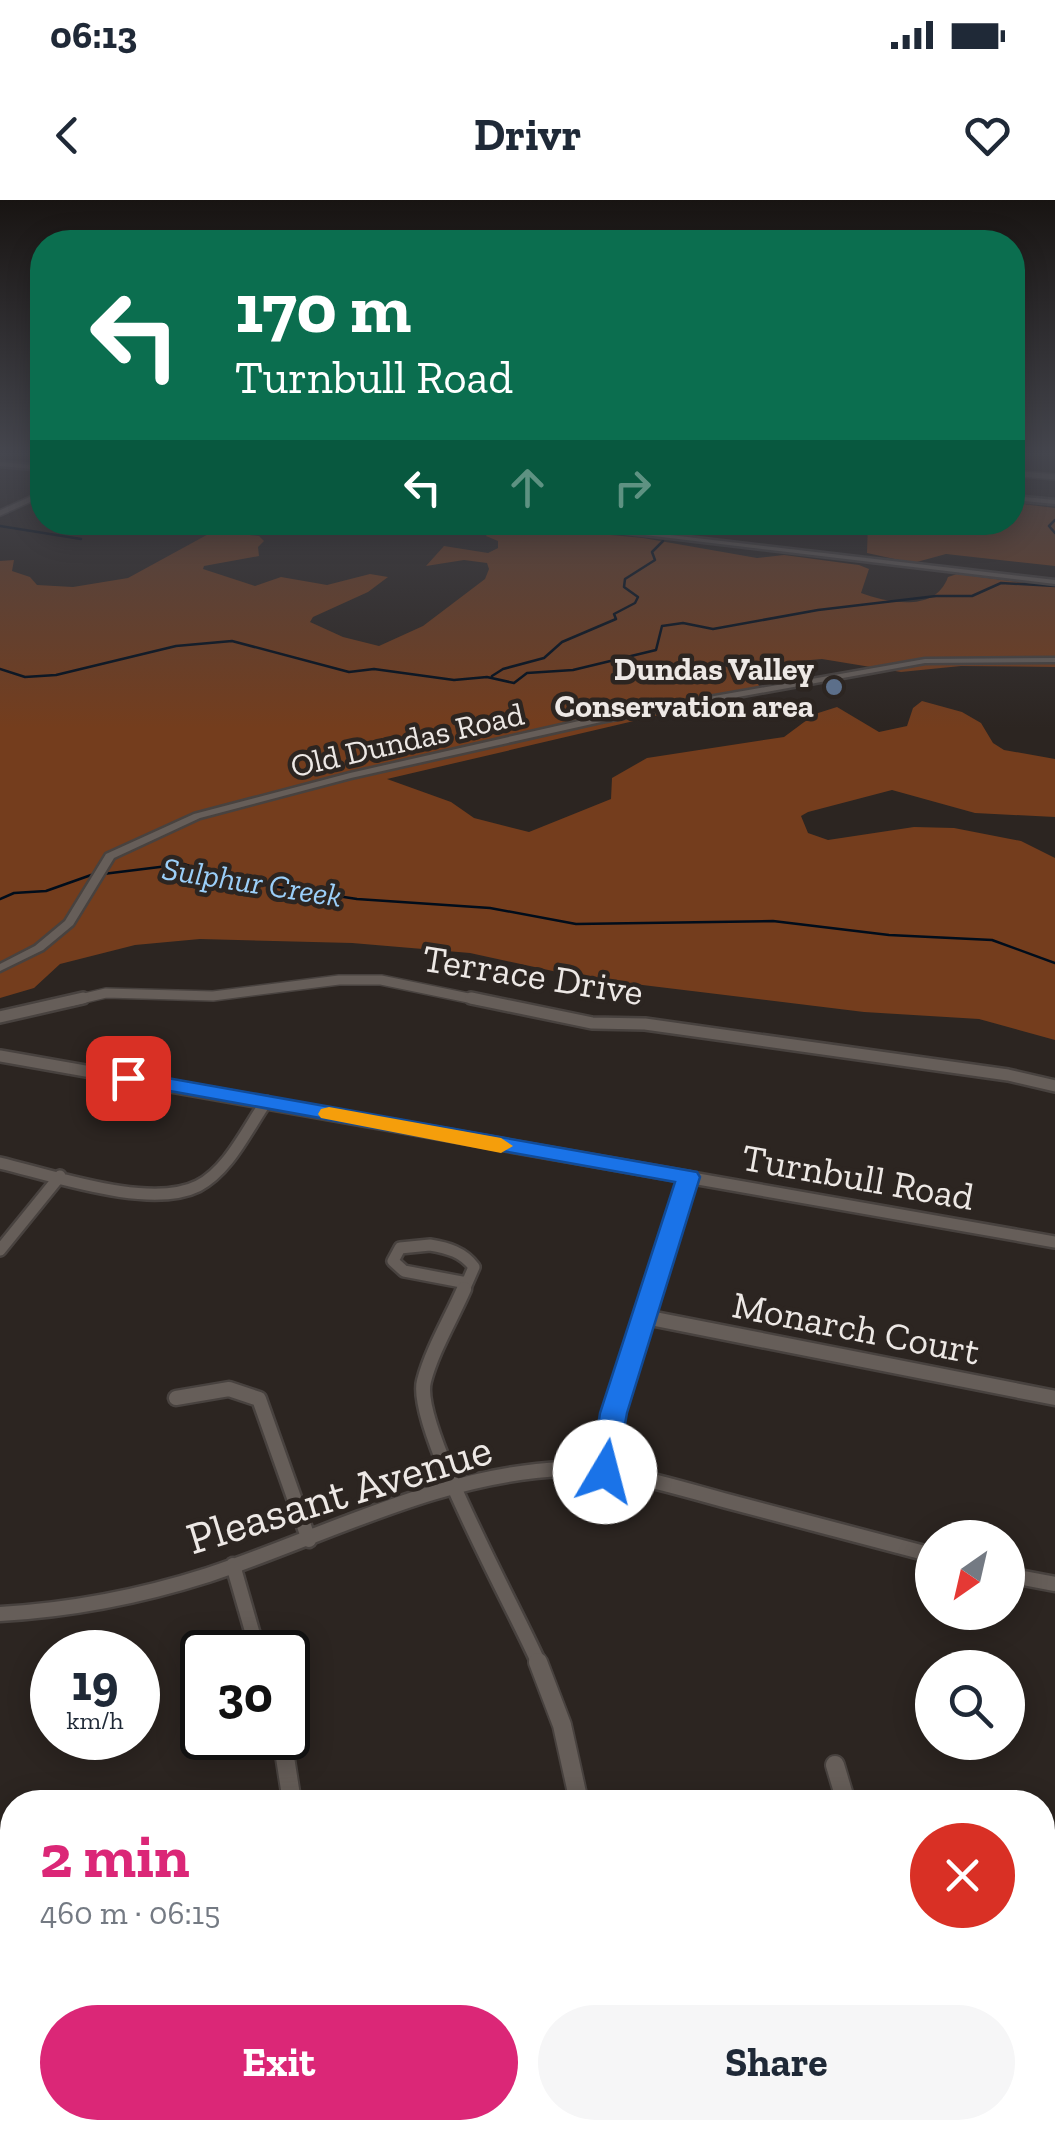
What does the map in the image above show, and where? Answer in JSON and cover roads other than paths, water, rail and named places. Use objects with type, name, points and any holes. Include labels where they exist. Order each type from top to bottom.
[{"type":"street","points":[[750,547],[1055,582]]},
{"type":"street","name":"Old Dundas Road","points":[[0,968],[55,937],[76,912],[99,869],[120,850],[197,816],[350,776],[601,719],[915,662],[1055,660]]},
{"type":"street","name":"Terrace Drive","points":[[0,1017],[106,993],[213,996],[339,980],[381,980],[592,1023],[645,1024],[1008,1075],[1055,1086]]},
{"type":"street","name":"Turnbull Road","points":[[0,1056],[1055,1242]]},
{"type":"street","points":[[0,1163],[150,1194],[196,1188],[210,1176],[266,1102]]},
{"type":"street","points":[[0,1250],[60,1176]]},
{"type":"street","points":[[605,1472],[614,1413],[688,1177]]},
{"type":"street","points":[[468,1283],[404,1271],[393,1261],[395,1254],[400,1248],[418,1245],[464,1255],[474,1267],[468,1283],[423,1384],[422,1400],[456,1489],[564,1725],[577,1790]]},
{"type":"street","name":"Monarch Court","points":[[645,1318],[1055,1398]]},
{"type":"street","points":[[176,1398],[213,1388],[240,1387],[259,1399],[309,1540]]},
{"type":"street","name":"Pleasant Avenue","points":[[0,1614],[89,1606],[149,1592],[456,1489],[556,1469],[605,1472],[736,1502],[915,1550]]},
{"type":"street","points":[[233,1565],[252,1630]]},
{"type":"street","points":[[1025,1579],[1055,1584]]},
{"type":"street","points":[[285,1760],[290,1790]]},
{"type":"street","points":[[835,1765],[842,1790]]},
{"type":"waterway","points":[[492,676],[503,669],[544,658],[562,642],[616,619],[614,614],[635,603],[638,597],[624,587],[625,579],[655,560],[652,552],[657,547]]},
{"type":"waterway","points":[[0,669],[25,677],[56,675],[176,646],[232,641],[349,672],[374,669],[454,680],[487,677],[514,683],[527,673],[573,670],[656,650],[662,626],[683,623],[713,629],[818,610],[936,596],[972,596],[1001,583],[1055,586]]},
{"type":"waterway","points":[[103,874],[184,864],[226,879],[265,885],[357,899],[490,908],[576,924],[773,921],[889,935],[992,940],[1055,963]]},
{"type":"waterway","name":"Sulphur Creek","points":[[0,899],[14,893],[46,891],[94,874]]},
{"type":"place","name":"Dundas Valley Conservation area","points":[[834,687]]}]
